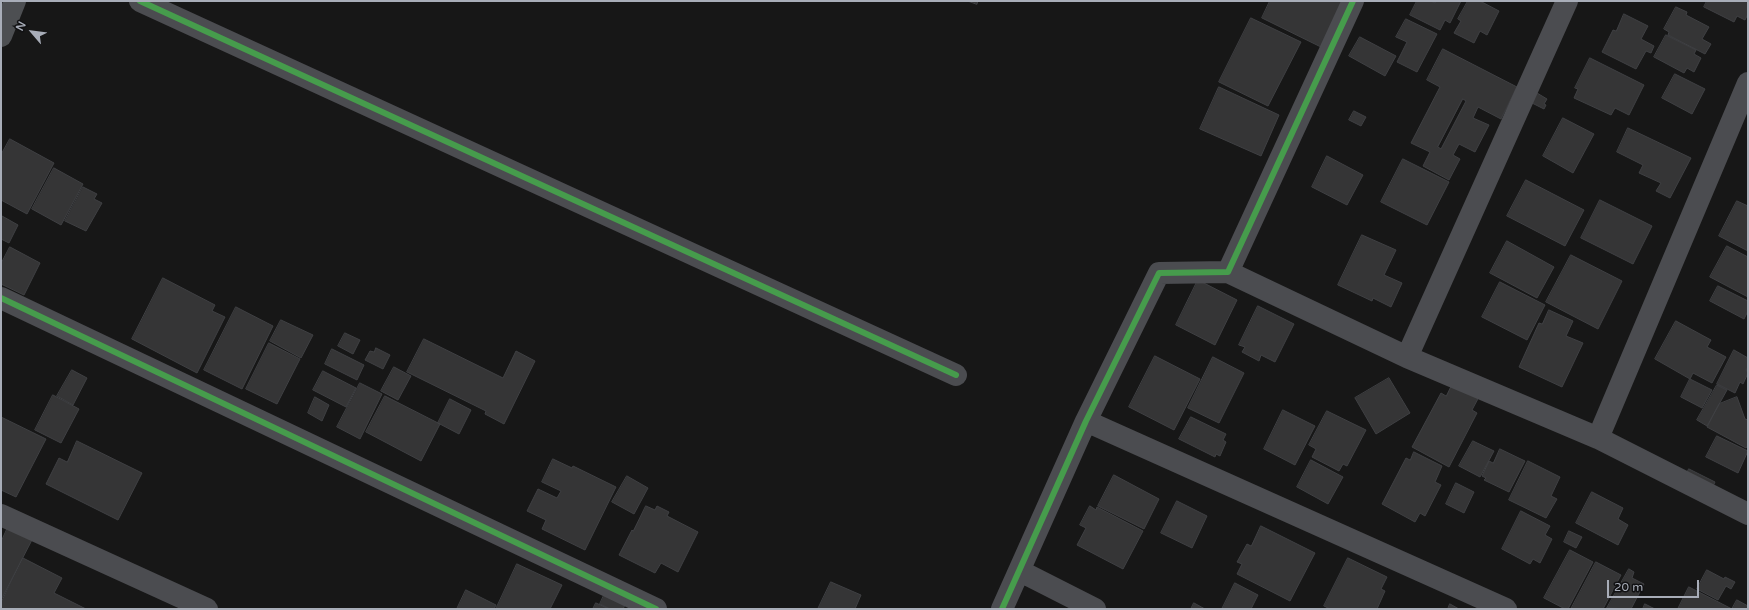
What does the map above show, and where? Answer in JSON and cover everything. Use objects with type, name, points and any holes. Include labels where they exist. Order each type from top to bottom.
[{"type":"main road","points":[[1,36],[15,1]]},
{"type":"street","points":[[140,1],[956,375]]},
{"type":"street","points":[[1228,272],[1353,1]]},
{"type":"street","points":[[1407,357],[1567,1]]},
{"type":"street","points":[[1598,438],[1748,83]]},
{"type":"street","points":[[1002,609],[1086,421],[1158,272],[1228,272],[1407,357],[1598,438],[1748,514]]},
{"type":"street","points":[[1,298],[656,609]]},
{"type":"street","points":[[1086,421],[1506,609]]},
{"type":"street","points":[[1,515],[207,609]]},
{"type":"street","points":[[1020,571],[1095,609]]},
{"type":"building","points":[[968,1],[978,1],[977,4]]},
{"type":"building","points":[[1270,1],[1349,1],[1325,49],[1262,18]]},
{"type":"building","points":[[1417,1],[1431,1],[1435,3],[1436,1],[1461,1],[1450,23],[1445,20],[1440,30],[1410,15]]},
{"type":"building","points":[[1468,1],[1480,1],[1499,11],[1487,35],[1480,31],[1474,43],[1454,33],[1461,21],[1458,19]]},
{"type":"building","points":[[1707,1],[1745,1],[1748,2],[1748,14],[1745,20],[1737,16],[1734,22],[1704,7]]},
{"type":"building","points":[[1676,7],[1687,12],[1686,15],[1709,27],[1702,39],[1711,44],[1705,54],[1668,35],[1669,32],[1664,29]]},
{"type":"building","points":[[1624,14],[1648,26],[1641,39],[1654,46],[1651,53],[1646,51],[1636,69],[1602,52],[1613,30],[1616,31]]},
{"type":"building","points":[[1251,18],[1301,42],[1268,106],[1219,82]]},
{"type":"building","points":[[1406,19],[1437,34],[1417,72],[1397,62],[1407,42],[1396,37]]},
{"type":"building","points":[[1666,35],[1696,50],[1694,54],[1701,58],[1694,72],[1687,68],[1684,73],[1654,57]]},
{"type":"building","points":[[1360,37],[1396,56],[1385,76],[1349,56]]},
{"type":"building","points":[[1443,49],[1517,87],[1501,119],[1478,107],[1473,118],[1489,125],[1475,152],[1459,144],[1453,155],[1460,159],[1449,180],[1423,166],[1430,152],[1411,143],[1440,87],[1427,80]],"holes":[[[1463,99],[1466,101],[1441,149],[1438,147]]]},
{"type":"building","points":[[1590,58],[1644,85],[1629,115],[1615,108],[1611,115],[1574,98],[1578,89],[1575,88]]},
{"type":"building","points":[[1675,74],[1705,89],[1692,114],[1662,98]]},
{"type":"building","points":[[1219,87],[1279,115],[1261,156],[1200,129]]},
{"type":"building","points":[[1537,93],[1547,99],[1544,104],[1546,105],[1544,109],[1532,103]]},
{"type":"building","points":[[1354,111],[1366,117],[1361,126],[1349,120]]},
{"type":"building","points":[[1563,118],[1594,134],[1573,173],[1543,156]]},
{"type":"building","points":[[1628,128],[1691,158],[1670,198],[1656,191],[1661,183],[1639,173],[1643,165],[1617,152]]},
{"type":"building","points":[[10,139],[54,163],[27,214],[1,200],[1,155]]},
{"type":"building","points":[[1327,156],[1363,175],[1347,205],[1312,187]]},
{"type":"building","points":[[1403,159],[1449,182],[1427,225],[1381,202]]},
{"type":"building","points":[[54,168],[83,184],[61,225],[32,209]]},
{"type":"building","points":[[1526,180],[1584,210],[1565,246],[1507,216]]},
{"type":"building","points":[[83,187],[97,194],[94,199],[102,203],[86,231],[65,221]]},
{"type":"building","points":[[1600,200],[1652,226],[1633,264],[1581,238]]},
{"type":"building","points":[[1737,201],[1748,206],[1748,251],[1719,236]]},
{"type":"building","points":[[2,216],[18,225],[9,243],[1,239]]},
{"type":"building","points":[[1362,235],[1396,250],[1384,275],[1402,283],[1391,307],[1373,298],[1372,301],[1338,285]]},
{"type":"building","points":[[1507,241],[1554,267],[1537,298],[1490,273]]},
{"type":"building","points":[[1727,246],[1748,257],[1748,297],[1710,277]]},
{"type":"building","points":[[10,247],[40,263],[24,295],[1,284],[1,264]]},
{"type":"building","points":[[1571,255],[1622,281],[1598,329],[1546,302]]},
{"type":"building","points":[[163,278],[215,305],[212,311],[225,317],[197,373],[132,339]]},
{"type":"building","points":[[1198,280],[1237,300],[1215,345],[1176,325]]},
{"type":"building","points":[[1500,282],[1545,305],[1527,340],[1482,317]]},
{"type":"building","points":[[1718,286],[1748,301],[1748,311],[1744,319],[1710,301]]},
{"type":"building","points":[[1258,306],[1294,324],[1275,362],[1261,355],[1259,361],[1242,352],[1245,347],[1239,345]]},
{"type":"building","points":[[236,307],[273,326],[242,389],[204,370]]},
{"type":"building","points":[[1549,310],[1573,321],[1566,336],[1583,343],[1562,387],[1519,367],[1539,323],[1542,324]]},
{"type":"building","points":[[281,320],[313,335],[301,358],[270,341]]},
{"type":"building","points":[[1676,321],[1711,340],[1707,347],[1726,357],[1712,383],[1693,373],[1690,379],[1655,359]]},
{"type":"building","points":[[345,333],[360,340],[353,354],[338,346]]},
{"type":"building","points":[[424,339],[503,378],[516,351],[535,361],[504,424],[485,414],[486,411],[407,372]]},
{"type":"building","points":[[269,343],[300,359],[277,404],[246,389]]},
{"type":"building","points":[[376,348],[390,355],[383,369],[365,360],[370,351],[374,352]]},
{"type":"building","points":[[332,349],[364,365],[357,380],[325,364]]},
{"type":"building","points":[[1734,350],[1748,358],[1748,367],[1746,370],[1748,373],[1743,384],[1740,382],[1735,393],[1717,384]]},
{"type":"building","points":[[1155,356],[1200,379],[1174,430],[1129,407]]},
{"type":"building","points":[[1213,357],[1244,373],[1219,423],[1188,408]]},
{"type":"building","points":[[394,367],[411,376],[398,400],[381,391]]},
{"type":"building","points":[[72,370],[87,378],[73,405],[57,396]]},
{"type":"building","points":[[323,371],[356,388],[346,407],[313,390]]},
{"type":"building","points":[[1389,378],[1410,413],[1376,434],[1355,398]]},
{"type":"building","points":[[1690,379],[1712,390],[1702,408],[1681,397]]},
{"type":"building","points":[[1454,381],[1480,395],[1472,410],[1477,413],[1449,467],[1412,447],[1441,393],[1446,396]]},
{"type":"building","points":[[360,383],[382,394],[360,439],[337,427]]},
{"type":"building","points":[[1717,385],[1727,390],[1707,426],[1697,420]]},
{"type":"building","points":[[53,395],[79,409],[61,443],[35,430]]},
{"type":"building","points":[[385,396],[440,424],[421,461],[366,432]]},
{"type":"building","points":[[315,397],[329,405],[322,421],[308,413]]},
{"type":"building","points":[[1737,397],[1745,419],[1748,420],[1748,445],[1746,448],[1707,427],[1719,404]]},
{"type":"building","points":[[450,399],[471,410],[459,434],[438,423]]},
{"type":"building","points":[[1283,410],[1315,426],[1295,465],[1264,449]]},
{"type":"building","points":[[1327,411],[1366,430],[1347,466],[1343,464],[1339,471],[1312,457],[1316,449],[1309,445]]},
{"type":"building","points":[[1,417],[46,439],[16,497],[1,490]]},
{"type":"building","points":[[1191,417],[1226,434],[1223,440],[1226,442],[1220,456],[1216,454],[1215,457],[1179,439]]},
{"type":"building","points":[[1717,436],[1748,451],[1738,473],[1706,457]]},
{"type":"building","points":[[77,441],[142,473],[118,520],[46,484],[59,458],[67,462]]},
{"type":"building","points":[[1473,441],[1494,451],[1480,477],[1459,466]]},
{"type":"building","points":[[1500,449],[1525,461],[1509,492],[1484,480],[1486,478],[1482,476],[1489,461],[1493,463]]},
{"type":"building","points":[[1414,452],[1442,466],[1435,482],[1441,485],[1425,516],[1420,513],[1415,522],[1382,504],[1406,458],[1410,460]]},
{"type":"building","points":[[553,459],[572,468],[573,466],[616,487],[585,550],[542,529],[546,520],[527,511],[538,489],[557,498],[561,491],[542,482]]},
{"type":"building","points":[[1311,460],[1343,477],[1328,504],[1297,487]]},
{"type":"building","points":[[1528,461],[1560,477],[1551,496],[1557,499],[1546,518],[1509,500]]},
{"type":"building","points":[[1689,469],[1715,482],[1710,493],[1684,479]]},
{"type":"building","points":[[1114,475],[1159,499],[1144,529],[1098,506]]},
{"type":"building","points":[[627,476],[648,488],[634,514],[612,502]]},
{"type":"building","points":[[1456,483],[1474,492],[1464,513],[1446,504]]},
{"type":"building","points":[[1592,492],[1623,508],[1618,519],[1628,525],[1618,545],[1576,523]]},
{"type":"building","points":[[1177,501],[1207,516],[1192,548],[1161,533]]},
{"type":"building","points":[[646,506],[655,510],[657,506],[669,512],[667,516],[698,532],[678,572],[661,563],[655,573],[619,555]]},
{"type":"building","points":[[1090,506],[1096,510],[1097,507],[1143,531],[1123,569],[1077,545],[1086,528],[1080,525]]},
{"type":"building","points":[[1521,511],[1550,526],[1545,535],[1552,539],[1540,563],[1533,559],[1530,564],[1502,549]]},
{"type":"building","points":[[10,523],[34,536],[1,600],[1,542]]},
{"type":"building","points":[[1261,526],[1315,553],[1290,601],[1237,574],[1242,564],[1237,562],[1247,544],[1251,546]]},
{"type":"building","points":[[1569,531],[1582,537],[1576,548],[1564,542]]},
{"type":"building","points":[[1570,550],[1593,562],[1568,609],[1565,609],[1544,598]]},
{"type":"building","points":[[23,558],[62,578],[54,593],[86,609],[1,609],[1,603]]},
{"type":"building","points":[[1348,558],[1387,577],[1381,589],[1385,591],[1377,609],[1330,609],[1324,606]]},
{"type":"building","points":[[1596,562],[1621,575],[1603,609],[1571,609]]},
{"type":"building","points":[[517,564],[562,585],[550,609],[496,609]]},
{"type":"building","points":[[1629,569],[1634,572],[1632,578],[1644,584],[1631,609],[1607,608]]},
{"type":"building","points":[[1707,570],[1724,579],[1725,577],[1735,582],[1731,589],[1726,586],[1718,600],[1697,589]]},
{"type":"building","points":[[831,582],[861,595],[855,609],[818,609]]},
{"type":"building","points":[[1235,583],[1258,595],[1251,609],[1222,609]]},
{"type":"building","points":[[1689,587],[1732,609],[1678,609]]},
{"type":"building","points":[[466,590],[496,605],[494,609],[457,609]]},
{"type":"building","points":[[605,593],[626,603],[623,609],[610,609],[600,604]]},
{"type":"building","points":[[1737,600],[1748,606],[1748,609],[1732,609]]},
{"type":"building","points":[[596,603],[609,609],[593,609]]},
{"type":"building","points":[[1194,603],[1205,609],[1191,609]]},
{"type":"building","points":[[1450,604],[1459,609],[1448,609]]},
{"type":"building","points":[[1645,604],[1655,609],[1643,609]]},
{"type":"cycle path","points":[[140,1],[956,375]]},
{"type":"cycle path","points":[[1002,609],[1086,421],[1159,273],[1228,272],[1353,1]]},
{"type":"cycle path","points":[[1,298],[656,609]]}]
